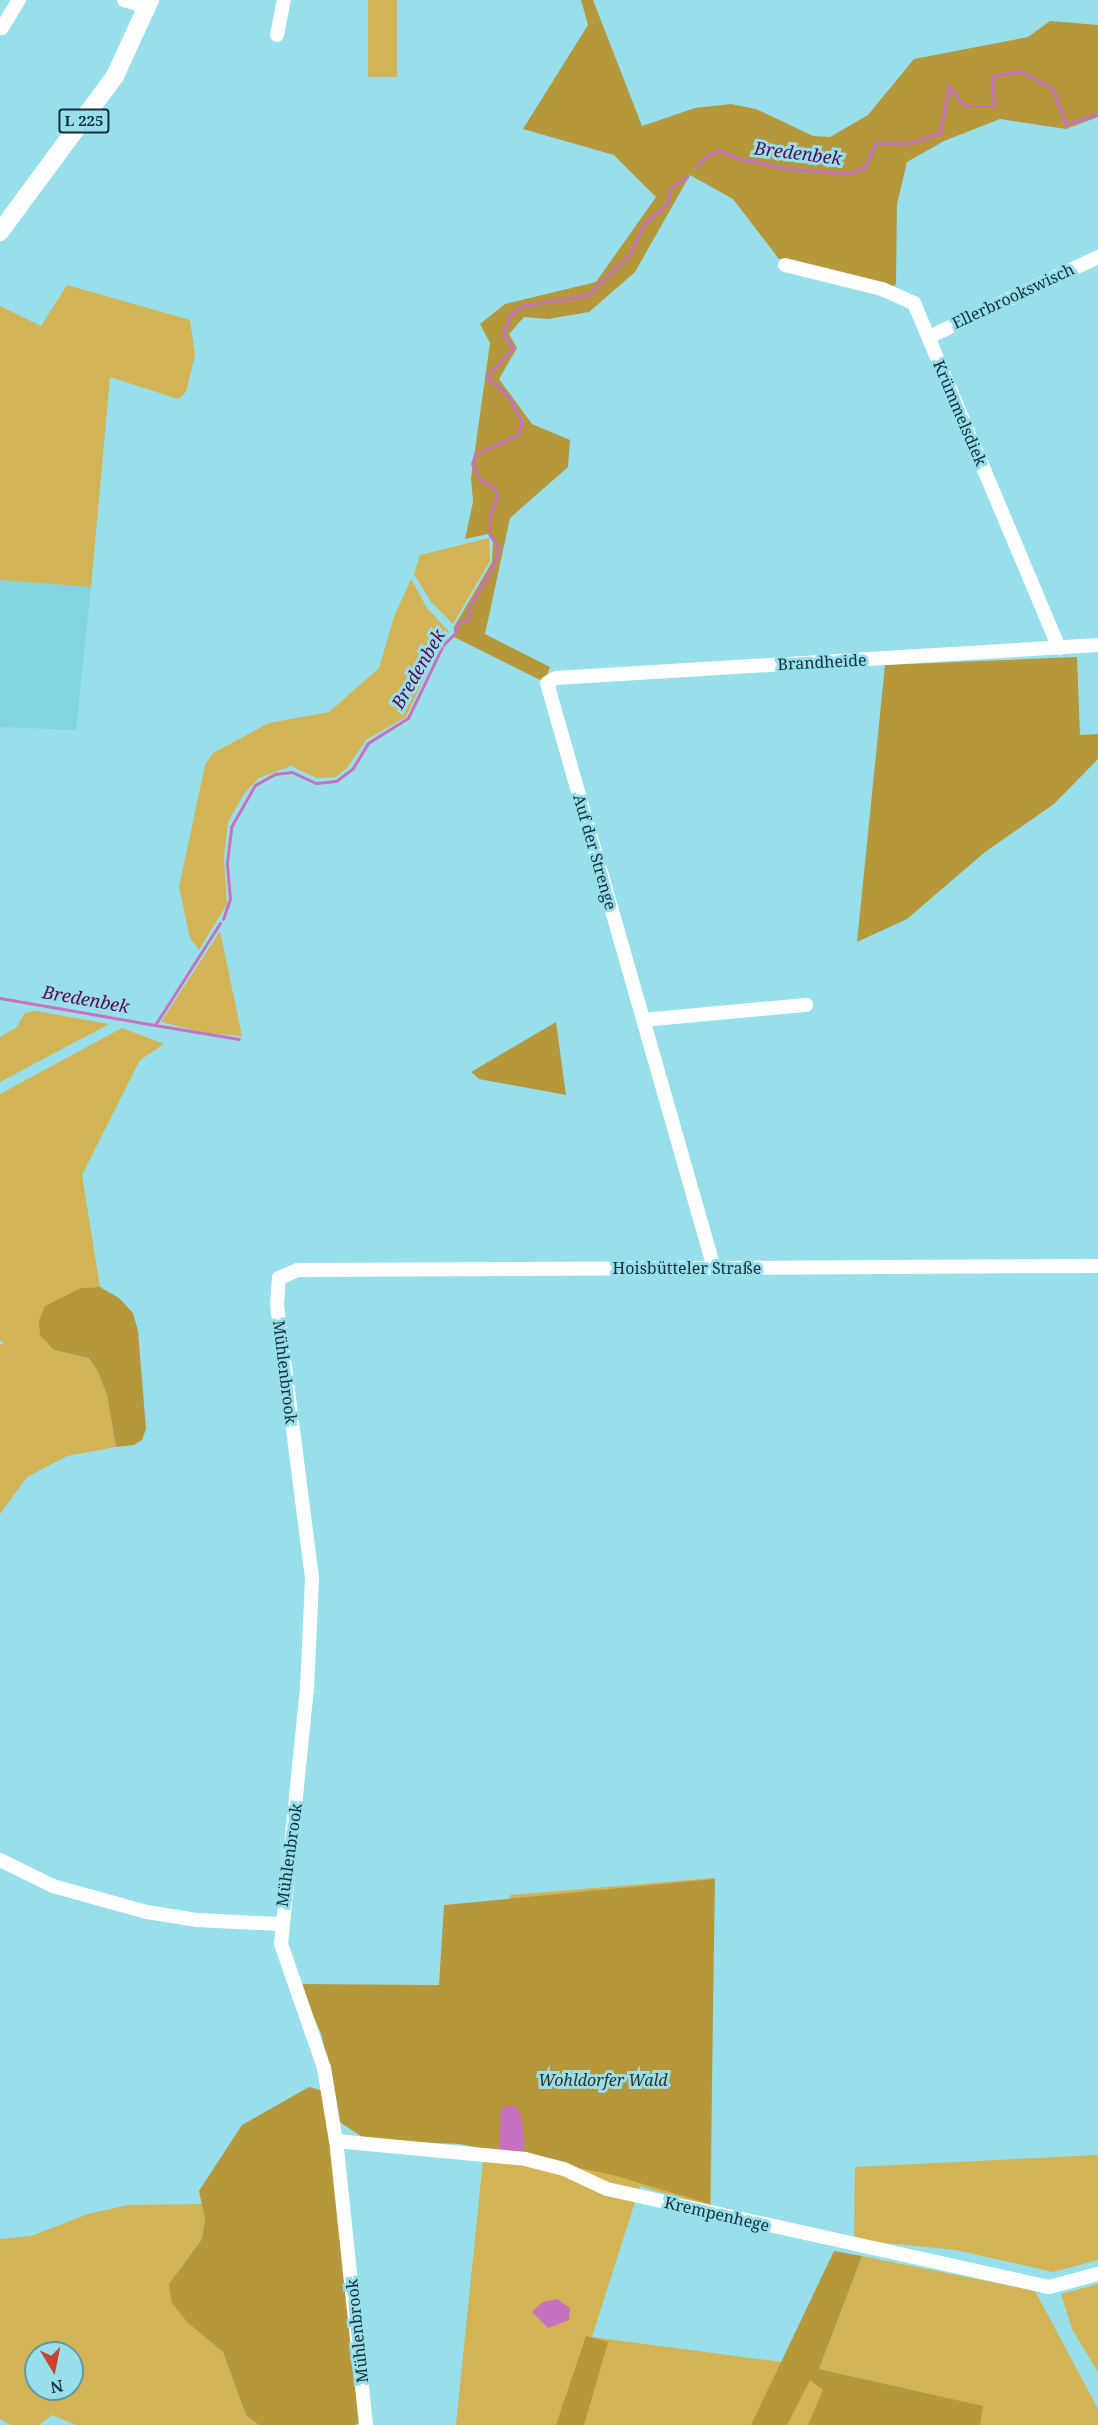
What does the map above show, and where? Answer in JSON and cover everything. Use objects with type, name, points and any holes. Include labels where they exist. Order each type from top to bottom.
[{"type":"main road","name":"L 225","points":[[0,232],[110,83],[149,4]]},
{"type":"street","points":[[2,28],[20,0]]},
{"type":"street","points":[[124,0],[149,4]]},
{"type":"street","points":[[277,35],[284,0]]},
{"type":"street","name":"Ellerbrookswisch","points":[[928,337],[1098,256]]},
{"type":"street","name":"Krümmelsdiek","points":[[785,265],[907,297],[914,303],[1059,648]]},
{"type":"street","name":"Brandheide","points":[[547,683],[556,678],[1098,645]]},
{"type":"street","name":"Auf der Strenge","points":[[547,683],[714,1268]]},
{"type":"street","points":[[643,1020],[806,1005]]},
{"type":"street","name":"Hoisbütteler Straße","points":[[279,1278],[298,1269],[1098,1266]]},
{"type":"street","name":"Mühlenbrook","points":[[279,1278],[277,1305],[312,1578],[297,1801],[280,1924],[281,1944],[324,2068],[336,2141],[366,2425]]},
{"type":"street","points":[[0,1860],[53,1886],[125,1908],[197,1920],[280,1924]]},
{"type":"street","name":"Krempenhege","points":[[336,2141],[525,2159],[564,2169],[607,2189],[1049,2287],[1098,2274]]},
{"type":"shaded area","points":[[0,580],[91,587],[76,730],[0,727]]},
{"type":"shaded area","points":[[515,2105],[521,2115],[525,2146],[522,2152],[499,2149],[501,2108]]},
{"type":"shaded area","points":[[557,2299],[570,2308],[569,2320],[548,2328],[532,2312],[543,2302]]},
{"type":"green space","points":[[368,0],[397,0],[397,77],[368,77]]},
{"type":"green space","points":[[581,0],[593,0],[642,126],[695,108],[731,104],[756,109],[813,136],[830,137],[868,115],[914,59],[1028,37],[1050,21],[1098,25],[1098,117],[1066,129],[1000,119],[944,141],[907,162],[897,204],[896,284],[890,288],[779,259],[733,199],[690,175],[635,272],[589,312],[548,319],[524,317],[509,334],[517,348],[499,379],[532,424],[570,440],[568,467],[510,518],[485,634],[550,667],[544,682],[454,637],[454,627],[492,562],[493,541],[488,534],[465,539],[473,502],[471,478],[490,343],[480,324],[505,304],[596,282],[656,197],[614,155],[523,129],[588,25]]},
{"type":"green space","points":[[67,285],[190,320],[195,355],[186,392],[178,399],[110,377],[91,587],[0,580],[0,306],[41,326]]},
{"type":"green space","points":[[489,538],[490,561],[453,624],[431,602],[414,574],[420,555]]},
{"type":"green space","points":[[411,579],[427,608],[449,632],[440,643],[406,717],[366,740],[347,768],[336,777],[316,778],[291,766],[259,778],[244,794],[228,822],[224,857],[227,904],[199,950],[190,938],[179,887],[205,765],[213,753],[269,723],[329,712],[379,668],[394,617]]},
{"type":"green space","points":[[1077,657],[1080,735],[1098,734],[1098,759],[1054,804],[985,852],[907,919],[857,942],[885,665]]},
{"type":"green space","points":[[220,931],[242,1036],[206,1033],[161,1022]]},
{"type":"green space","points":[[36,1011],[109,1024],[0,1082],[0,1037],[16,1028],[25,1013]]},
{"type":"green space","points":[[556,1022],[566,1095],[479,1079],[471,1072]]},
{"type":"green space","points":[[122,1028],[164,1044],[140,1060],[82,1175],[100,1287],[81,1288],[54,1350],[87,1358],[97,1370],[107,1395],[116,1447],[67,1456],[27,1477],[0,1514],[0,1345],[4,1343],[0,1340],[0,1094]]},
{"type":"green space","points":[[100,1287],[119,1298],[133,1313],[138,1331],[146,1429],[142,1440],[134,1445],[116,1447],[107,1395],[97,1370],[88,1358],[54,1350],[40,1335],[39,1321],[45,1306],[81,1288]]},
{"type":"green space","name":"Wohldorfer Wald","points":[[714,1878],[711,2208],[640,2186],[592,2337],[782,2362],[983,2406],[819,2369],[862,2256],[1035,2291],[1098,2409],[1098,2425],[456,2425],[510,1895]]},
{"type":"green space","points":[[715,1879],[710,2204],[613,2175],[460,2144],[367,2140],[338,2121],[322,2036],[299,1984],[439,1985],[444,1905]]},
{"type":"green space","points":[[309,2087],[324,2091],[363,2421],[355,2425],[259,2425],[246,2415],[223,2352],[188,2323],[172,2303],[169,2284],[202,2239],[205,2219],[199,2191],[242,2125]]},
{"type":"green space","points":[[1098,2155],[1098,2260],[1053,2272],[956,2250],[854,2240],[855,2167]]},
{"type":"green space","points":[[202,2204],[205,2219],[202,2239],[181,2267],[188,2323],[223,2352],[246,2415],[259,2425],[76,2425],[52,2415],[39,2425],[11,2425],[0,2419],[0,2239],[31,2236],[88,2214],[128,2205]]},
{"type":"green space","points":[[834,2251],[862,2256],[819,2369],[983,2406],[980,2425],[808,2425],[823,2390],[810,2380],[787,2425],[751,2425]]},
{"type":"green space","points":[[1098,2284],[1098,2372],[1072,2329],[1061,2294]]},
{"type":"green space","points":[[586,2336],[608,2342],[584,2425],[556,2425]]},
{"type":"waterway","name":"Bredenbek","points":[[696,167],[707,155],[720,151],[737,158],[789,169],[848,173],[864,168],[876,143],[908,143],[940,133],[949,86],[964,106],[994,106],[992,76],[1020,71],[1052,88],[1066,124],[1098,114]]},
{"type":"waterway","name":"Bredenbek","points":[[223,919],[230,899],[227,862],[231,827],[255,785],[275,774],[292,772],[316,783],[336,781],[353,768],[368,743],[408,718],[443,645],[455,633],[458,623],[468,619],[470,606],[494,564],[499,548],[490,535],[490,515],[497,498],[494,487],[481,480],[472,464],[475,454],[518,435],[522,422],[508,396],[486,377],[513,348],[503,334],[510,315],[522,306],[588,295],[630,254],[644,224],[667,204],[671,187],[687,177]]},
{"type":"waterway","name":"Bredenbek","points":[[0,998],[155,1025],[220,923]]},
{"type":"waterway","points":[[155,1025],[239,1039]]}]
